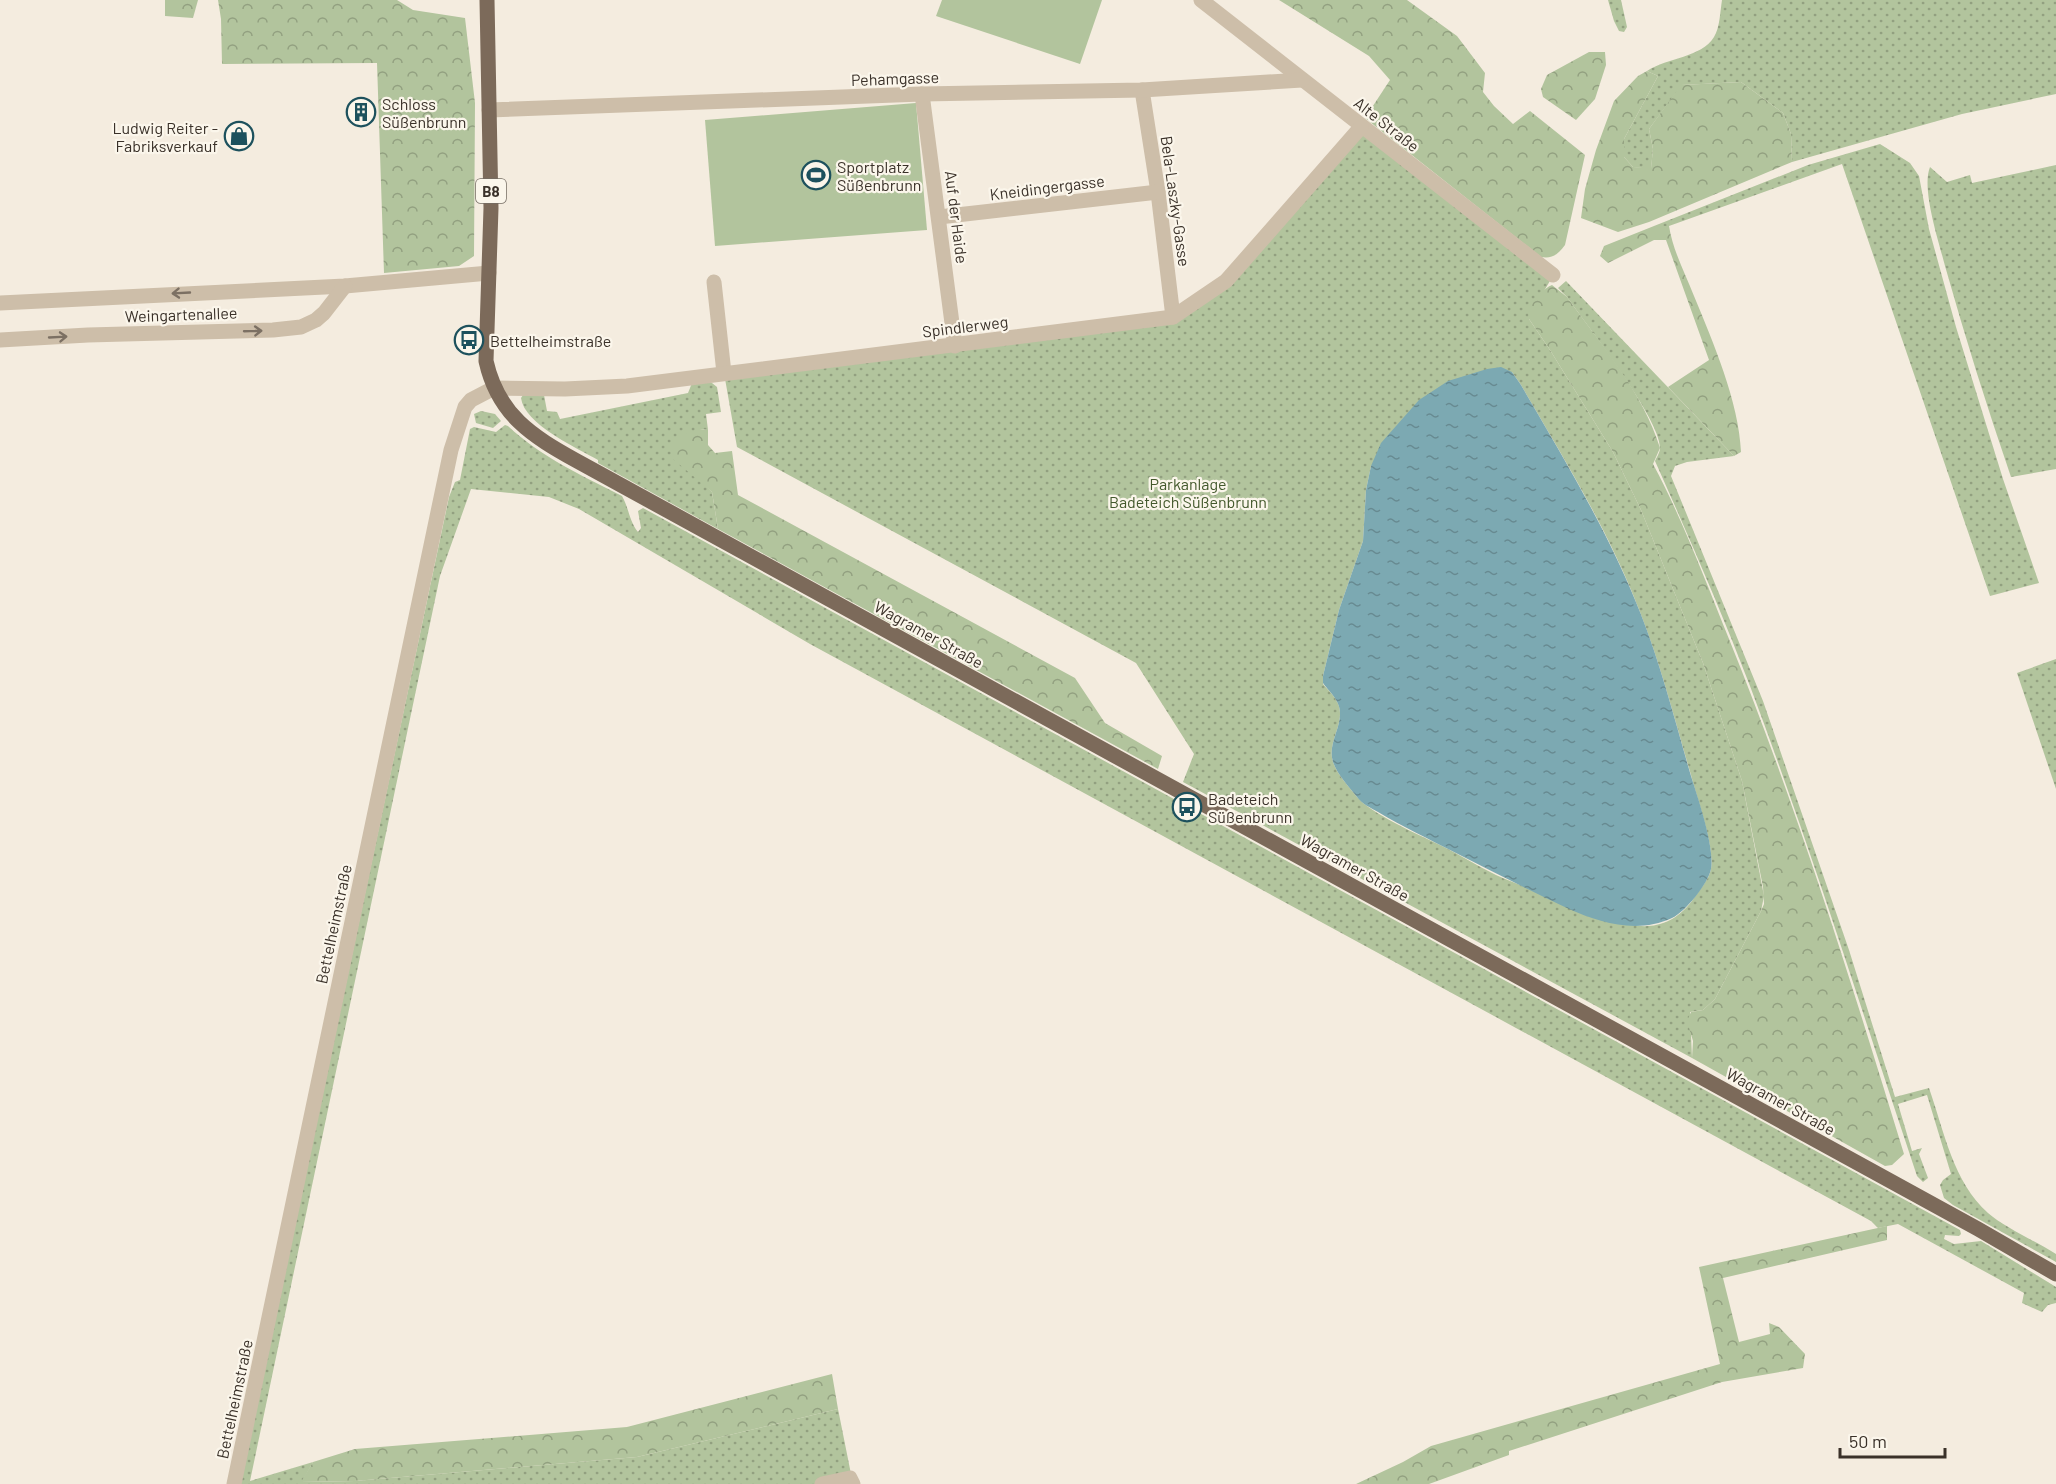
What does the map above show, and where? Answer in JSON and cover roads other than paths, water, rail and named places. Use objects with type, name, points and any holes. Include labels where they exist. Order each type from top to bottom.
[{"type":"main road","name":"B8","points":[[487,0],[491,208],[486,352],[494,388]]},
{"type":"main road","name":"Wagramer Straße","points":[[494,388],[516,420],[548,445],[2056,1274]]},
{"type":"street","name":"Alte Straße","points":[[1201,0],[1553,275]]},
{"type":"street","name":"Pehamgasse","points":[[489,110],[922,94],[1142,90],[1302,80]]},
{"type":"street","name":"Bela-Laszky-Gasse","points":[[1142,90],[1158,192],[1173,316]]},
{"type":"street","name":"Auf der Haide","points":[[922,94],[955,346]]},
{"type":"street","name":"Spindlerweg","points":[[494,388],[565,389],[627,386],[955,346],[1173,316],[1226,281],[1361,127]]},
{"type":"street","name":"Kneidingergasse","points":[[939,217],[1158,192]]},
{"type":"street","name":"Weingartenallee","points":[[0,303],[345,286],[489,273]]},
{"type":"street","points":[[714,282],[724,373]]},
{"type":"street","name":"Weingartenallee","points":[[0,340],[302,327],[324,313],[345,286]]},
{"type":"street","name":"Bettelheimstraße","points":[[234,1484],[451,450],[465,407],[471,400],[494,388]]},
{"type":"street","points":[[822,1484],[851,1481]]},
{"type":"water","name":"Badeteich Süßenbrunn","points":[[1501,367],[1512,372],[1521,385],[1585,497],[1628,583],[1655,652],[1701,810],[1711,849],[1712,860],[1709,875],[1701,890],[1683,910],[1659,923],[1633,926],[1593,919],[1525,888],[1367,806],[1337,771],[1333,762],[1332,746],[1340,715],[1335,698],[1323,683],[1323,676],[1339,610],[1363,541],[1366,490],[1371,466],[1381,443],[1419,400],[1448,381]]},
{"type":"place","name":"Schloss Süßenbrunn","points":[[361,112]]},
{"type":"place","name":"Ludwig Reiter - Fabriksverkauf","points":[[239,136]]},
{"type":"place","name":"Sportplatz Süßenbrunn","points":[[816,175]]},
{"type":"place","name":"Bettelheimstraße","points":[[469,340]]},
{"type":"place","name":"Badeteich Süßenbrunn","points":[[1187,807]]},
{"type":"park label","name":"Parkanlage Badeteich Süßenbrunn","points":[[1188,492]]}]
